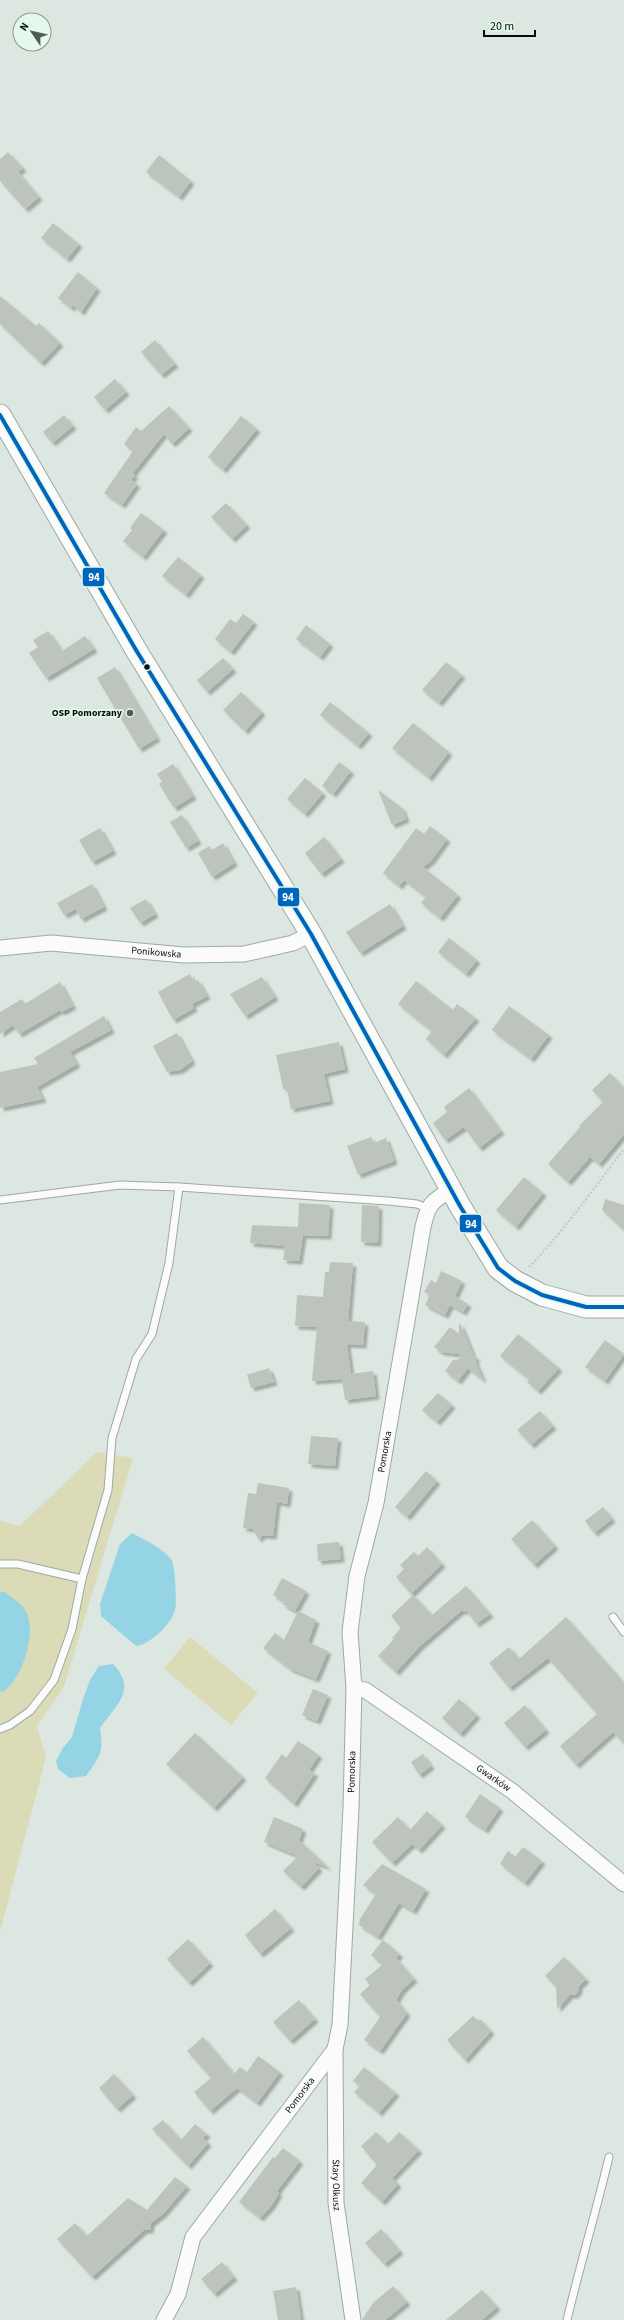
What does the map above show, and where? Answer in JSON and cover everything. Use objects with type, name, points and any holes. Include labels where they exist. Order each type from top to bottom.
[{"type":"street","points":[[0,415],[136,650],[311,934],[476,1235],[498,1268],[515,1281],[542,1295],[586,1307],[624,1307]]},
{"type":"street","name":"Ponikowska","points":[[0,948],[51,943],[184,955],[244,954],[294,943],[311,934]]},
{"type":"street","points":[[427,1208],[435,1198],[451,1190]]},
{"type":"street","name":"Pomorska","points":[[164,2320],[178,2294],[193,2237],[335,2049],[340,2024],[345,1945],[354,1688],[350,1632],[357,1576],[376,1503],[427,1208]]},
{"type":"street","name":"Gwarków","points":[[354,1688],[365,1690],[512,1791],[624,1884]]},
{"type":"street","name":"Stary Olkusz","points":[[335,2049],[336,2203],[353,2320]]},
{"type":"lane","points":[[0,1200],[120,1185],[179,1187],[388,1201],[417,1204],[427,1208]]},
{"type":"lane","points":[[0,1729],[10,1725],[30,1711],[54,1680],[72,1629],[82,1579],[108,1490],[112,1438],[136,1359],[152,1334],[169,1263],[179,1187]]},
{"type":"lane","points":[[0,1564],[18,1564],[82,1579]]},
{"type":"lane","points":[[613,1617],[624,1632]]},
{"type":"lane","points":[[567,2320],[582,2255],[594,2222],[609,2158]]},
{"type":"path","points":[[515,1281],[558,1237],[579,1206],[624,1149]]},
{"type":"green space","points":[[97,1452],[133,1458],[64,1687],[37,1726],[46,1757],[0,1932],[0,1521],[20,1526]]},
{"type":"green space","points":[[190,1637],[258,1693],[231,1725],[164,1669]]},
{"type":"water","points":[[132,1533],[159,1548],[172,1561],[176,1593],[176,1606],[170,1621],[154,1638],[142,1645],[136,1646],[101,1616],[100,1604],[120,1544]]},
{"type":"water","points":[[0,1592],[4,1592],[23,1607],[28,1616],[30,1627],[27,1652],[23,1665],[17,1676],[3,1692],[0,1691]]},
{"type":"water","points":[[113,1664],[120,1673],[124,1682],[122,1697],[100,1728],[101,1749],[95,1764],[86,1776],[70,1778],[58,1769],[56,1761],[63,1748],[72,1737],[90,1680],[99,1666]]},
{"type":"building","points":[[8,152],[23,168],[18,172],[39,197],[25,209],[0,181],[0,159]]},
{"type":"building","points":[[159,155],[191,181],[179,197],[146,172]]},
{"type":"building","points":[[53,223],[79,244],[67,259],[41,238]]},
{"type":"building","points":[[78,272],[97,288],[81,312],[73,305],[71,308],[58,298]]},
{"type":"building","points":[[0,296],[36,326],[39,323],[60,343],[41,363],[0,324]]},
{"type":"building","points":[[155,340],[175,364],[161,375],[141,352]]},
{"type":"building","points":[[115,379],[126,392],[105,410],[94,397]]},
{"type":"building","points":[[169,406],[189,428],[172,444],[164,434],[132,474],[135,475],[131,480],[137,484],[122,505],[104,493],[133,451],[124,444],[136,427],[141,431]]},
{"type":"building","points":[[64,415],[73,426],[52,443],[43,432]]},
{"type":"building","points":[[241,416],[257,429],[223,470],[208,457]]},
{"type":"building","points":[[226,503],[247,525],[232,539],[211,517]]},
{"type":"building","points":[[141,513],[164,530],[143,557],[123,541],[132,530],[130,528]]},
{"type":"building","points":[[178,557],[201,575],[186,595],[162,576]]},
{"type":"building","points":[[243,614],[254,622],[231,652],[215,639],[230,619],[236,623]]},
{"type":"building","points":[[306,625],[330,644],[320,657],[296,639]]},
{"type":"building","points":[[48,631],[62,651],[85,636],[94,649],[46,678],[29,653],[38,647],[33,640]]},
{"type":"building","points":[[223,658],[233,669],[207,692],[197,680]]},
{"type":"building","points":[[446,662],[462,675],[439,703],[422,690]]},
{"type":"building","name":"OSP Pomorzany","points":[[115,667],[157,738],[139,749],[97,678]]},
{"type":"building","points":[[241,692],[262,712],[245,731],[223,710]]},
{"type":"building","points":[[330,702],[369,733],[358,746],[320,715]]},
{"type":"building","points":[[413,723],[449,752],[429,778],[392,748]]},
{"type":"building","points":[[339,762],[351,771],[333,794],[322,786]]},
{"type":"building","points":[[173,764],[193,796],[174,808],[159,784],[162,782],[157,774]]},
{"type":"building","points":[[305,778],[323,793],[305,814],[287,799]]},
{"type":"building","points":[[378,790],[402,808],[406,819],[392,825]]},
{"type":"building","points":[[182,815],[198,841],[186,848],[170,822]]},
{"type":"building","points":[[430,826],[447,839],[431,861],[423,867],[458,895],[440,918],[421,903],[426,897],[404,880],[399,886],[383,873],[416,828],[424,834]]},
{"type":"building","points":[[100,828],[113,851],[92,862],[79,840]]},
{"type":"building","points":[[324,837],[341,859],[321,874],[305,853]]},
{"type":"building","points":[[223,843],[234,863],[212,877],[198,853],[209,846],[212,850]]},
{"type":"building","points":[[92,884],[104,907],[81,919],[76,909],[64,915],[57,903]]},
{"type":"building","points":[[146,899],[155,914],[140,923],[130,908]]},
{"type":"building","points":[[390,904],[403,926],[360,953],[346,932]]},
{"type":"building","points":[[449,938],[477,960],[466,974],[438,952]]},
{"type":"building","points":[[190,974],[194,982],[198,980],[207,996],[192,1004],[194,1008],[173,1020],[158,992]]},
{"type":"building","points":[[262,977],[275,997],[245,1016],[230,994]]},
{"type":"building","points":[[416,981],[453,1010],[457,1004],[476,1018],[444,1055],[426,1039],[432,1031],[398,1004]]},
{"type":"building","points":[[60,982],[73,1006],[61,1012],[60,1010],[19,1034],[13,1025],[0,1034],[0,1012],[22,999],[25,1004]]},
{"type":"building","points":[[509,1006],[549,1035],[531,1059],[492,1030]]},
{"type":"building","points":[[104,1016],[111,1030],[70,1052],[77,1064],[37,1087],[43,1099],[0,1108],[0,1072],[38,1064],[34,1058]]},
{"type":"building","points":[[177,1033],[192,1061],[180,1070],[167,1072],[153,1046]]},
{"type":"building","points":[[339,1042],[345,1069],[324,1074],[330,1101],[291,1109],[287,1089],[283,1089],[276,1055]]},
{"type":"building","points":[[610,1073],[624,1088],[624,1134],[599,1164],[590,1157],[568,1182],[548,1164],[580,1127],[579,1126],[603,1102],[592,1090]]},
{"type":"building","points":[[469,1088],[501,1131],[479,1148],[464,1127],[445,1140],[433,1123],[447,1112],[444,1107]]},
{"type":"building","points":[[371,1137],[374,1143],[386,1138],[394,1161],[358,1175],[347,1146]]},
{"type":"building","points":[[524,1177],[543,1193],[516,1227],[496,1210]]},
{"type":"building","points":[[605,1199],[624,1205],[624,1230],[602,1210]]},
{"type":"building","points":[[299,1203],[330,1205],[328,1236],[303,1235],[299,1261],[283,1260],[285,1246],[250,1243],[252,1225],[298,1227]]},
{"type":"building","points":[[362,1205],[379,1206],[378,1243],[361,1242]]},
{"type":"building","points":[[330,1262],[353,1263],[348,1321],[365,1322],[363,1345],[347,1344],[351,1374],[373,1371],[376,1396],[345,1400],[342,1379],[312,1381],[317,1327],[295,1326],[297,1295],[323,1297],[325,1272],[329,1272]]},
{"type":"building","points":[[441,1271],[462,1281],[455,1296],[468,1304],[463,1312],[450,1305],[445,1315],[425,1305],[430,1295],[424,1292],[431,1280],[436,1283]]},
{"type":"building","points":[[460,1323],[474,1357],[477,1356],[475,1360],[483,1380],[468,1368],[458,1381],[445,1371],[453,1360],[460,1359],[459,1354],[441,1352],[434,1347],[450,1327],[459,1334]]},
{"type":"building","points":[[518,1334],[559,1368],[538,1391],[527,1382],[529,1379],[500,1356]]},
{"type":"building","points":[[605,1340],[624,1354],[605,1381],[585,1367]]},
{"type":"building","points":[[269,1368],[274,1382],[251,1388],[247,1375]]},
{"type":"building","points":[[438,1393],[452,1405],[437,1422],[422,1410]]},
{"type":"building","points":[[540,1411],[553,1426],[531,1445],[517,1430]]},
{"type":"building","points":[[311,1436],[338,1438],[335,1466],[308,1464]]},
{"type":"building","points":[[426,1471],[437,1481],[407,1517],[395,1507]]},
{"type":"building","points":[[258,1483],[289,1488],[287,1504],[277,1502],[273,1536],[263,1535],[258,1539],[253,1529],[243,1528],[248,1493],[256,1494]]},
{"type":"building","points":[[603,1507],[612,1519],[594,1533],[585,1521]]},
{"type":"building","points":[[532,1520],[555,1546],[534,1565],[511,1539]]},
{"type":"building","points":[[339,1542],[341,1559],[318,1561],[317,1544]]},
{"type":"building","points":[[427,1547],[442,1564],[411,1594],[396,1577],[404,1569],[400,1565],[414,1552],[418,1556]]},
{"type":"building","points":[[282,1578],[306,1591],[295,1611],[282,1604],[284,1601],[273,1595]]},
{"type":"building","points":[[466,1586],[490,1614],[476,1624],[466,1610],[464,1612],[462,1610],[420,1646],[396,1672],[378,1656],[394,1639],[392,1638],[401,1628],[391,1616],[413,1595],[432,1615]]},
{"type":"building","points":[[298,1611],[316,1620],[308,1642],[328,1651],[316,1679],[290,1669],[263,1648],[275,1633],[284,1640]]},
{"type":"building","points":[[566,1617],[624,1683],[624,1744],[613,1732],[576,1765],[560,1746],[597,1714],[548,1658],[509,1688],[489,1663],[509,1647],[519,1659]]},
{"type":"building","points":[[313,1689],[328,1695],[317,1721],[302,1715]]},
{"type":"building","points":[[459,1699],[477,1715],[460,1734],[442,1718]]},
{"type":"building","points":[[525,1705],[546,1730],[525,1747],[504,1723]]},
{"type":"building","points":[[195,1733],[243,1777],[214,1808],[166,1764]]},
{"type":"building","points":[[298,1741],[319,1755],[309,1770],[315,1773],[294,1804],[265,1778],[282,1754],[286,1758]]},
{"type":"building","points":[[423,1754],[431,1766],[419,1775],[411,1762]]},
{"type":"building","points":[[480,1794],[500,1808],[485,1830],[465,1817]]},
{"type":"building","points":[[427,1811],[442,1825],[419,1850],[412,1844],[392,1863],[372,1842],[398,1817],[410,1830]]},
{"type":"building","points":[[274,1817],[303,1829],[299,1840],[328,1867],[313,1862],[319,1868],[301,1887],[283,1871],[298,1856],[264,1842]]},
{"type":"building","points":[[523,1847],[542,1861],[525,1883],[500,1864],[508,1851],[515,1857]]},
{"type":"building","points":[[382,1864],[426,1889],[413,1911],[399,1903],[378,1937],[359,1925],[360,1919],[376,1894],[363,1885]]},
{"type":"building","points":[[275,1909],[291,1928],[260,1954],[245,1935]]},
{"type":"building","points":[[188,1939],[210,1963],[189,1983],[167,1959]]},
{"type":"building","points":[[383,1940],[400,1954],[396,1958],[414,1979],[402,1990],[396,2000],[407,2013],[380,2051],[364,2040],[380,2017],[360,1994],[370,1985],[365,1979],[382,1965],[371,1955]]},
{"type":"building","points":[[564,1957],[586,1979],[579,1986],[579,1990],[575,1995],[570,1995],[557,2009],[556,1986],[545,1976]]},
{"type":"building","points":[[299,2000],[315,2019],[290,2041],[273,2022]]},
{"type":"building","points":[[473,2016],[478,2021],[480,2019],[491,2031],[465,2060],[447,2040]]},
{"type":"building","points":[[203,2037],[234,2074],[240,2067],[247,2072],[258,2056],[280,2072],[257,2103],[237,2088],[210,2111],[194,2092],[211,2078],[187,2051]]},
{"type":"building","points":[[364,2067],[396,2093],[379,2113],[354,2092],[360,2086],[353,2081]]},
{"type":"building","points":[[114,2074],[133,2095],[117,2109],[99,2088]]},
{"type":"building","points":[[163,2120],[181,2140],[195,2124],[207,2134],[203,2138],[208,2143],[188,2166],[152,2129]]},
{"type":"building","points":[[376,2132],[388,2144],[399,2132],[419,2150],[392,2178],[398,2184],[382,2202],[361,2183],[377,2165],[361,2146]]},
{"type":"building","points":[[283,2148],[300,2161],[277,2191],[279,2193],[272,2205],[260,2218],[239,2202],[273,2157],[275,2158]]},
{"type":"building","points":[[175,2177],[187,2186],[163,2214],[151,2223],[150,2230],[144,2230],[92,2277],[57,2239],[75,2223],[87,2236],[128,2198],[147,2210]]},
{"type":"building","points":[[381,2229],[400,2251],[384,2264],[365,2243]]},
{"type":"building","points":[[222,2262],[234,2277],[214,2294],[201,2279]]},
{"type":"building","points":[[393,2286],[407,2302],[385,2320],[362,2320],[373,2303]]},
{"type":"building","points":[[296,2287],[301,2320],[278,2320],[273,2291]]},
{"type":"building","points":[[482,2290],[497,2307],[482,2320],[446,2320]]},
{"type":"transit line","name":"94","points":[[0,415],[136,650],[311,934],[460,1206],[498,1268],[515,1281],[542,1295],[586,1307],[624,1307]]},
{"type":"place","name":"OSP Pomorzany","points":[[130,713]]}]
